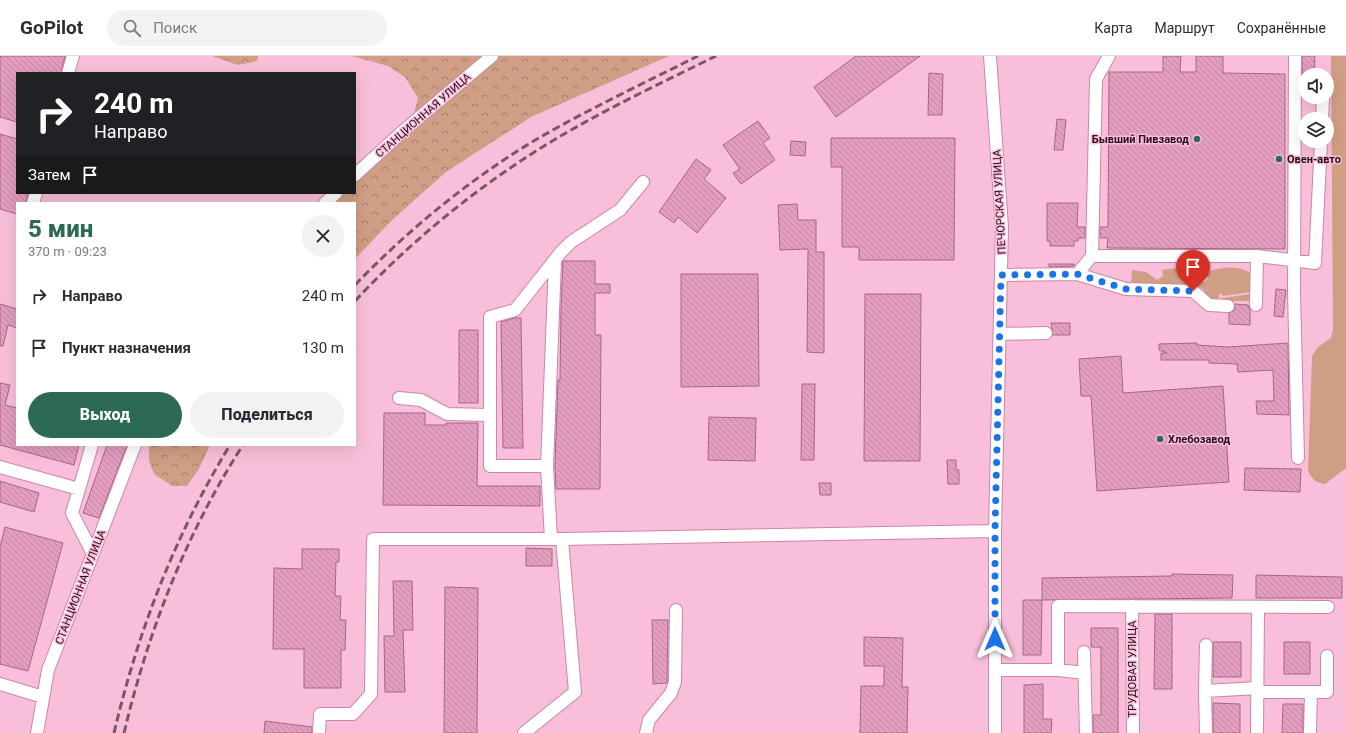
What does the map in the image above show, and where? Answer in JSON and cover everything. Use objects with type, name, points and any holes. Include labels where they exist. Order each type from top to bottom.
[{"type":"street","points":[[68,72],[73,56]]},
{"type":"street","name":"СТАНЦИОННАЯ УЛИЦА","points":[[356,174],[402,132],[492,56]]},
{"type":"street","name":"ПЕЧОРСКАЯ УЛИЦА","points":[[990,56],[1002,227],[995,530],[995,733]]},
{"type":"street","points":[[1077,274],[1092,256],[1096,79],[1109,56]]},
{"type":"street","points":[[1295,56],[1294,261],[1298,458]]},
{"type":"street","points":[[1092,256],[1258,256],[1314,263],[1321,148]]},
{"type":"street","points":[[547,466],[490,466],[490,317],[515,310],[571,242],[620,210],[643,182]]},
{"type":"street","points":[[326,202],[335,194]]},
{"type":"street","points":[[1256,305],[1258,256]]},
{"type":"street","points":[[524,733],[575,692],[547,466],[555,261]]},
{"type":"street","points":[[1001,275],[1077,274],[1126,289],[1193,291],[1209,305],[1228,306]]},
{"type":"street","points":[[1000,334],[1046,333]]},
{"type":"street","points":[[399,398],[421,400],[447,414],[490,415]]},
{"type":"street","points":[[92,446],[72,514],[93,554]]},
{"type":"street","name":"СТАНЦИОННАЯ УЛИЦА","points":[[38,733],[48,670],[135,446]]},
{"type":"street","points":[[0,468],[79,488]]},
{"type":"street","points":[[319,733],[320,714],[353,714],[371,694],[373,539],[556,539],[995,530]]},
{"type":"street","points":[[1058,670],[1058,606],[1328,607]]},
{"type":"street","name":"ТРУДОВАЯ УЛИЦА","points":[[1132,606],[1133,733]]},
{"type":"street","points":[[1257,733],[1258,607]]},
{"type":"street","points":[[646,733],[649,720],[671,692],[675,682],[676,610]]},
{"type":"street","points":[[1206,645],[1206,733]]},
{"type":"street","points":[[1084,652],[1086,733]]},
{"type":"street","points":[[1205,691],[1258,690],[1327,692],[1326,656]]},
{"type":"street","points":[[995,670],[1058,670],[1085,672]]},
{"type":"street","points":[[0,684],[44,697]]},
{"type":"street","points":[[1310,733],[1311,692]]},
{"type":"green space","points":[[212,56],[258,56],[257,61],[238,65]]},
{"type":"green space","points":[[352,56],[669,56],[531,117],[446,172],[391,221],[356,258],[356,202],[329,202],[337,194],[356,194],[356,176],[411,125],[418,98],[405,77],[388,66]]},
{"type":"green space","points":[[1331,56],[1346,56],[1346,468],[1325,484],[1314,480],[1308,470],[1312,356],[1318,347],[1331,338],[1333,330],[1332,148],[1334,148],[1334,112],[1331,112],[1331,104],[1334,104],[1334,68],[1331,68]]},
{"type":"green space","points":[[1176,268],[1177,275],[1190,275],[1194,279],[1202,279],[1204,283],[1208,279],[1207,276],[1210,271],[1220,268],[1236,268],[1246,270],[1250,273],[1250,292],[1223,296],[1220,293],[1218,300],[1211,300],[1202,288],[1194,285],[1131,284],[1132,270],[1146,272],[1157,280],[1163,276],[1162,270]]},
{"type":"green space","points":[[1250,294],[1249,301],[1222,301],[1222,298]]},
{"type":"green space","points":[[149,446],[210,446],[199,469],[187,486],[172,486],[154,474],[149,461]]},
{"type":"building","points":[[0,56],[65,56],[61,72],[16,72],[16,122],[0,117]]},
{"type":"building","points":[[856,56],[920,56],[836,117],[814,87]]},
{"type":"building","name":"Бывший Пивзавод","points":[[1163,56],[1181,56],[1180,72],[1196,72],[1196,56],[1223,56],[1223,73],[1285,74],[1285,249],[1107,248],[1108,238],[1100,238],[1100,227],[1108,227],[1109,72],[1163,72]]},
{"type":"building","points":[[1302,56],[1315,56],[1314,68],[1302,68]]},
{"type":"building","points":[[929,73],[943,74],[942,115],[928,115]]},
{"type":"building","points":[[1057,119],[1066,120],[1063,150],[1054,150]]},
{"type":"building","points":[[758,121],[770,138],[763,143],[775,160],[741,184],[733,173],[740,169],[723,145]]},
{"type":"building","points":[[0,134],[16,139],[16,194],[28,194],[26,202],[16,202],[16,214],[0,209]]},
{"type":"building","points":[[831,138],[955,138],[954,260],[859,260],[859,247],[842,247],[842,167],[831,167]]},
{"type":"building","points":[[791,141],[806,142],[805,156],[790,155]]},
{"type":"building","points":[[696,159],[711,170],[704,179],[726,198],[697,233],[678,217],[674,223],[659,212]]},
{"type":"building","points":[[1047,203],[1078,203],[1077,227],[1085,227],[1085,238],[1078,238],[1078,241],[1074,241],[1074,246],[1050,246],[1050,241],[1047,241]]},
{"type":"building","points":[[797,204],[798,220],[816,220],[816,252],[824,252],[824,353],[807,352],[808,249],[780,250],[778,205]]},
{"type":"building","points":[[563,261],[595,261],[595,284],[610,284],[610,293],[595,293],[595,335],[601,335],[600,489],[556,489],[555,465],[558,380],[560,380]]},
{"type":"building","points":[[1049,264],[1074,264],[1074,266],[1049,267]]},
{"type":"building","points":[[681,274],[758,274],[759,386],[681,387]]},
{"type":"building","points":[[1276,289],[1286,290],[1283,317],[1274,316]]},
{"type":"building","points":[[865,294],[921,294],[920,461],[864,461]]},
{"type":"building","points":[[0,304],[16,309],[16,328],[8,325],[3,346],[0,346]]},
{"type":"building","points":[[1235,304],[1248,305],[1250,310],[1250,325],[1229,324],[1229,313],[1234,310]]},
{"type":"building","points":[[521,318],[523,448],[503,448],[501,322]]},
{"type":"building","points":[[1051,323],[1070,323],[1070,335],[1053,335]]},
{"type":"building","points":[[459,330],[478,330],[478,403],[459,403]]},
{"type":"building","points":[[1197,343],[1197,345],[1228,347],[1288,343],[1289,415],[1257,414],[1256,401],[1274,401],[1273,370],[1238,372],[1237,364],[1209,363],[1209,360],[1161,360],[1161,353],[1167,353],[1159,350],[1159,344]]},
{"type":"building","name":"Хлебозавод","points":[[1121,356],[1123,393],[1223,386],[1229,482],[1097,491],[1091,396],[1081,396],[1079,359]]},
{"type":"building","points":[[0,383],[10,385],[5,405],[16,408],[16,446],[79,446],[74,465],[0,445]]},
{"type":"building","points":[[802,384],[815,384],[814,460],[801,460]]},
{"type":"building","points":[[384,413],[425,413],[425,425],[446,425],[446,423],[478,423],[477,486],[540,486],[540,506],[383,505]]},
{"type":"building","points":[[709,417],[756,418],[755,461],[708,460]]},
{"type":"building","points":[[107,446],[127,446],[99,518],[83,513]]},
{"type":"building","points":[[947,460],[956,460],[956,470],[959,470],[959,484],[948,484]]},
{"type":"building","points":[[1245,468],[1301,469],[1300,492],[1244,490]]},
{"type":"building","points":[[0,481],[39,493],[34,512],[0,502]]},
{"type":"building","points":[[819,483],[831,483],[831,495],[820,495]]},
{"type":"building","points":[[5,527],[63,543],[28,671],[0,664],[0,547]]},
{"type":"building","points":[[526,548],[552,549],[552,566],[526,566]]},
{"type":"building","points":[[302,549],[339,549],[339,562],[336,562],[335,596],[341,596],[340,620],[346,620],[345,650],[341,650],[341,688],[304,688],[304,649],[273,649],[274,568],[302,569]]},
{"type":"building","points":[[1172,574],[1233,575],[1232,598],[1042,600],[1042,578],[1172,576]]},
{"type":"building","points":[[1256,575],[1342,577],[1342,598],[1256,598]]},
{"type":"building","points":[[393,581],[412,581],[413,630],[403,630],[405,692],[385,692],[384,636],[394,636]]},
{"type":"building","points":[[445,587],[478,588],[477,733],[444,733]]},
{"type":"building","points":[[1023,600],[1042,600],[1041,655],[1023,655]]},
{"type":"building","points":[[1155,614],[1172,614],[1172,689],[1154,689]]},
{"type":"building","points":[[652,620],[668,620],[667,683],[653,684]]},
{"type":"building","points":[[1091,628],[1118,628],[1118,733],[1093,733],[1093,715],[1101,715],[1101,647],[1091,647]]},
{"type":"building","points":[[864,637],[903,638],[902,687],[908,687],[907,733],[860,733],[861,686],[884,686],[884,666],[864,666]]},
{"type":"building","points":[[1213,642],[1241,642],[1241,677],[1213,677]]},
{"type":"building","points":[[1284,642],[1310,642],[1310,674],[1284,674]]},
{"type":"building","points":[[1043,684],[1043,719],[1052,719],[1051,733],[1024,733],[1024,685]]},
{"type":"building","points":[[1213,703],[1240,704],[1240,733],[1213,733]]},
{"type":"building","points":[[1283,704],[1303,704],[1303,733],[1282,733]]},
{"type":"building","points":[[265,721],[312,727],[312,733],[264,733]]},
{"type":"railway","points":[[356,284],[397,244],[441,206],[512,154],[576,117],[698,56]]},
{"type":"railway","points":[[356,300],[396,259],[441,220],[511,167],[602,113],[716,56]]},
{"type":"railway","points":[[114,733],[135,658],[160,584],[192,514],[229,446]]},
{"type":"railway","points":[[124,733],[145,658],[171,584],[204,513],[242,446]]},
{"type":"place","name":"Бывший Пивзавод","points":[[1197,139]]},
{"type":"place","name":"Овен-авто","points":[[1279,159]]},
{"type":"place","name":"Хлебозавод","points":[[1160,439]]},
{"type":"route","points":[[995,639],[995,530],[1001,275],[1077,274],[1126,289],[1193,291]]}]
